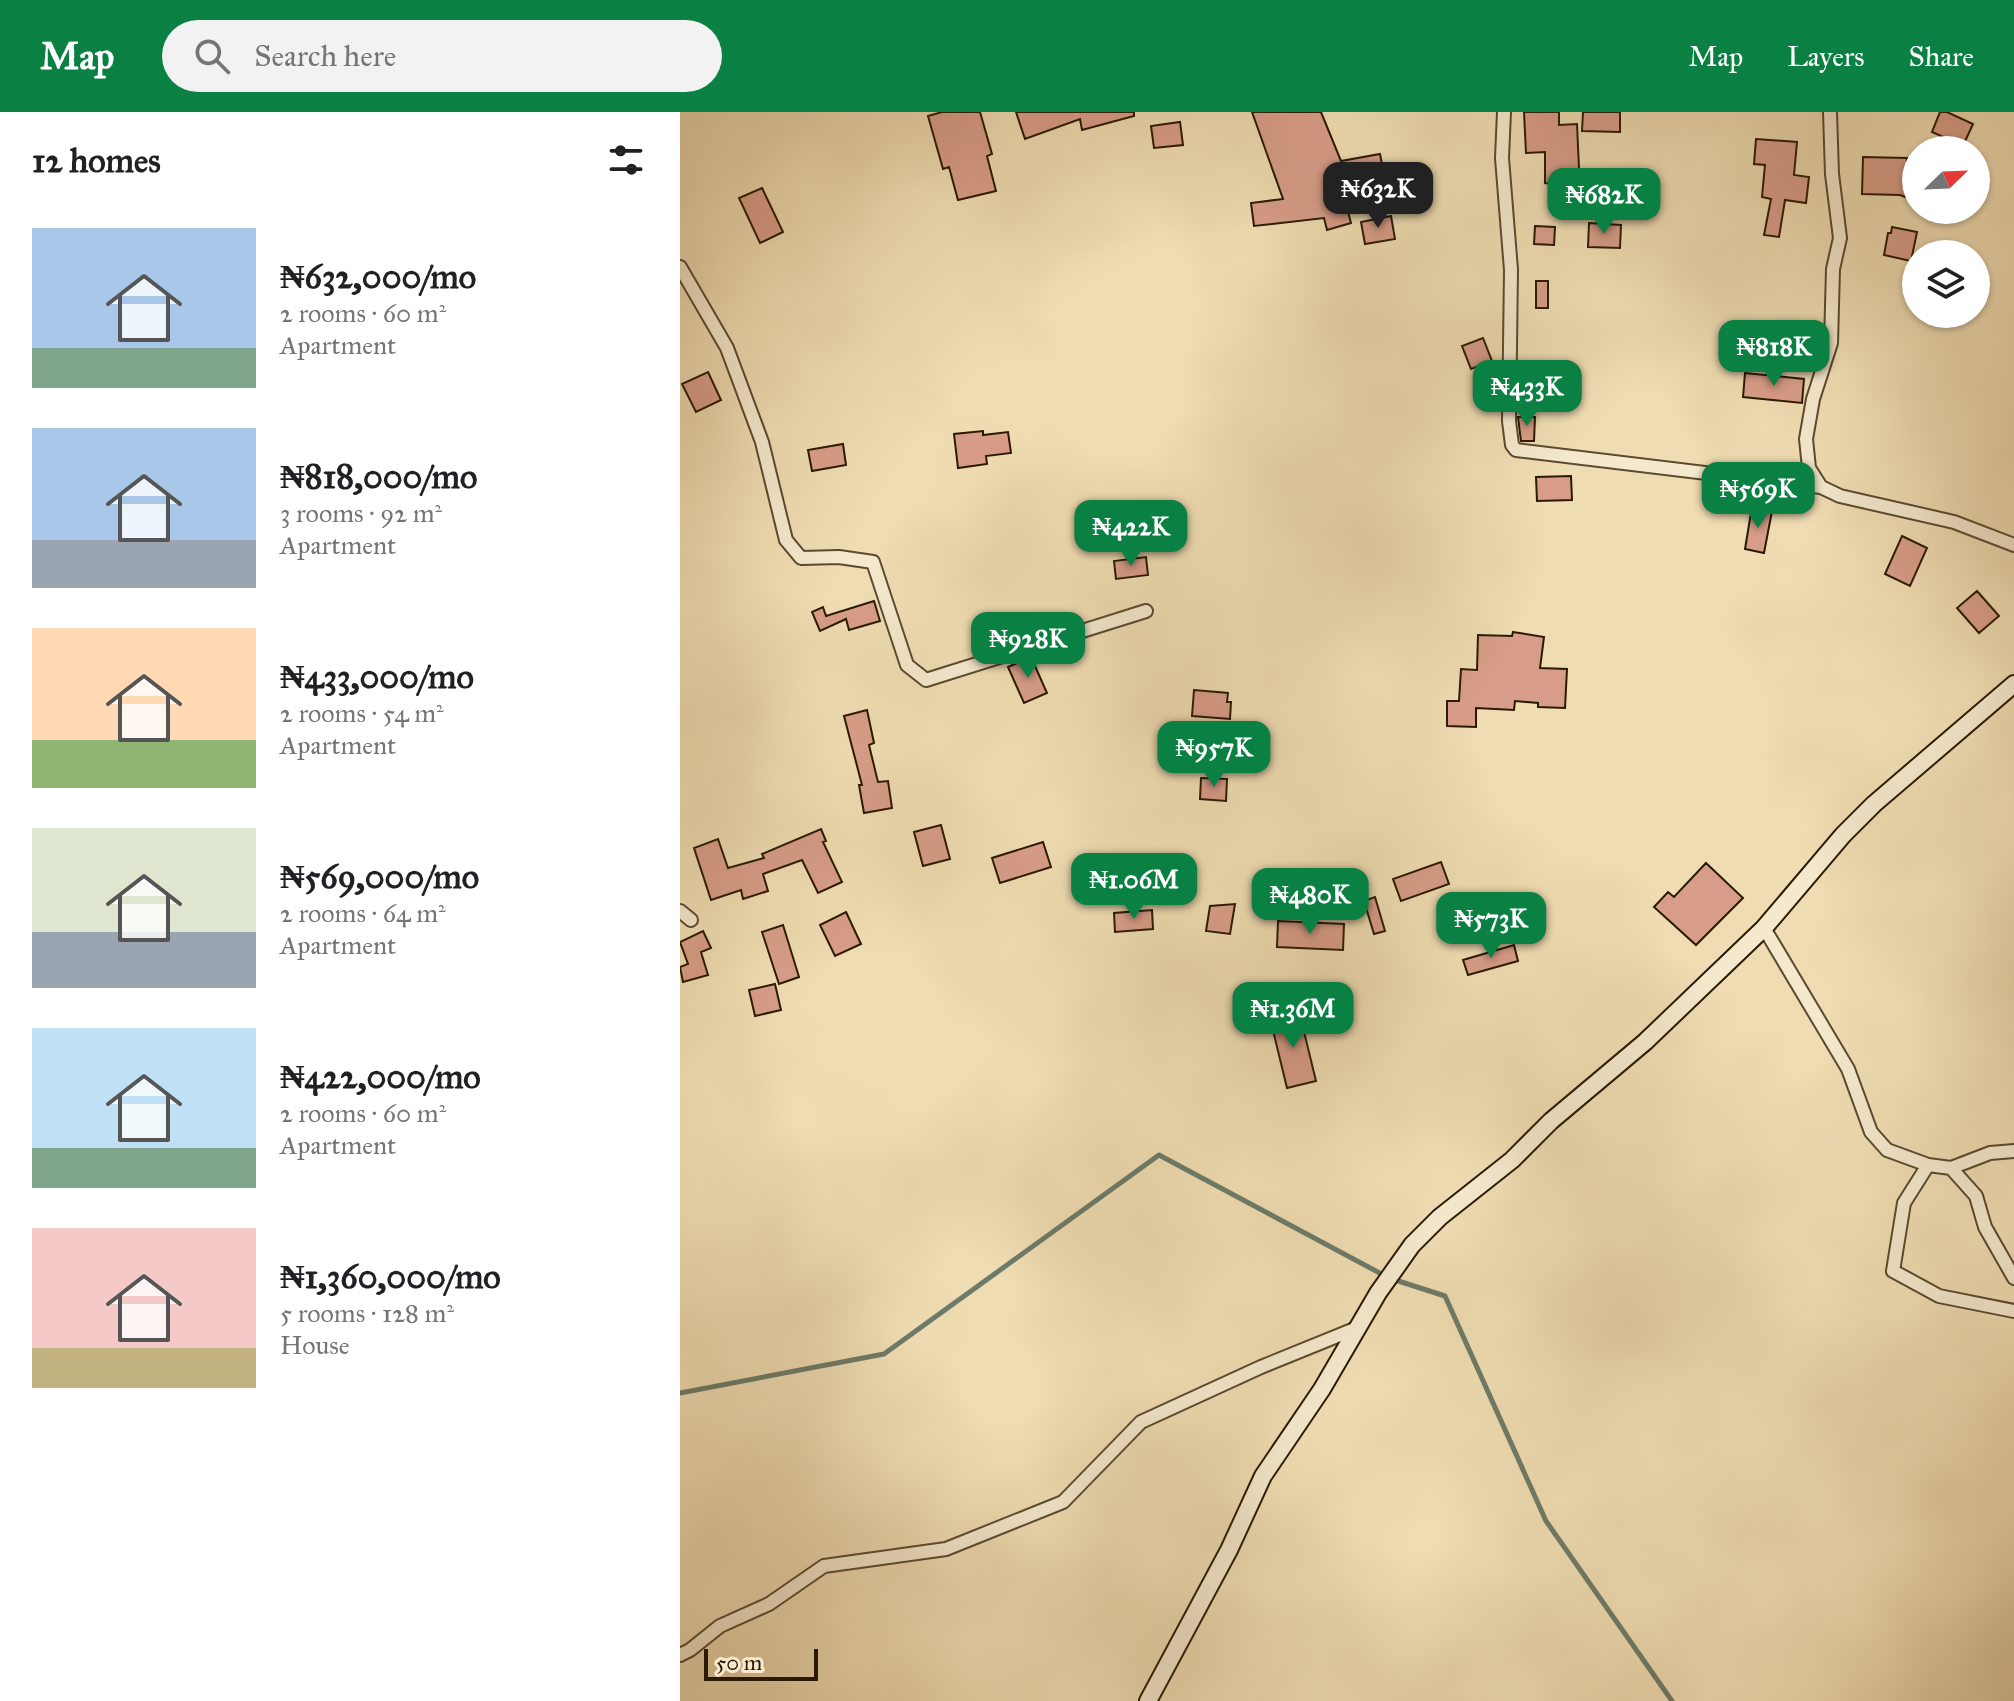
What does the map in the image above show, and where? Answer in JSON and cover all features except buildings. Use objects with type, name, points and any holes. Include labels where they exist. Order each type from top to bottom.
[{"type":"street","points":[[1504,112],[1502,158],[1511,270],[1509,421],[1512,445],[1516,450],[1821,487],[1840,496],[1954,522],[2014,545]]},
{"type":"street","points":[[1821,487],[1809,468],[1806,439],[1813,399],[1831,343],[1833,269],[1840,238],[1832,174],[1830,112]]},
{"type":"street","points":[[680,267],[727,348],[762,442],[786,540],[801,558],[839,557],[873,562],[907,665],[926,680],[1146,611]]},
{"type":"street","points":[[1148,1701],[1229,1550],[1263,1476],[1322,1389],[1357,1328],[1412,1245],[1440,1217],[1512,1160],[1551,1121],[1645,1042],[1764,928],[1843,835],[1874,804],[2014,684]]},
{"type":"street","points":[[680,911],[691,920]]},
{"type":"street","points":[[1764,928],[1848,1069],[1871,1132],[1887,1150],[1928,1165],[1951,1168],[1990,1153],[2014,1151]]},
{"type":"street","points":[[1928,1165],[1904,1203],[1893,1271],[1939,1296],[2014,1311]]},
{"type":"street","points":[[1951,1168],[1976,1196],[1985,1227],[2014,1278]]},
{"type":"street","points":[[680,1655],[720,1626],[769,1604],[824,1566],[946,1549],[1063,1502],[1141,1422],[1261,1367],[1357,1328]]},
{"type":"waterway","points":[[680,1393],[884,1354],[1159,1155],[1389,1278],[1445,1296],[1546,1521],[1672,1701]]}]
